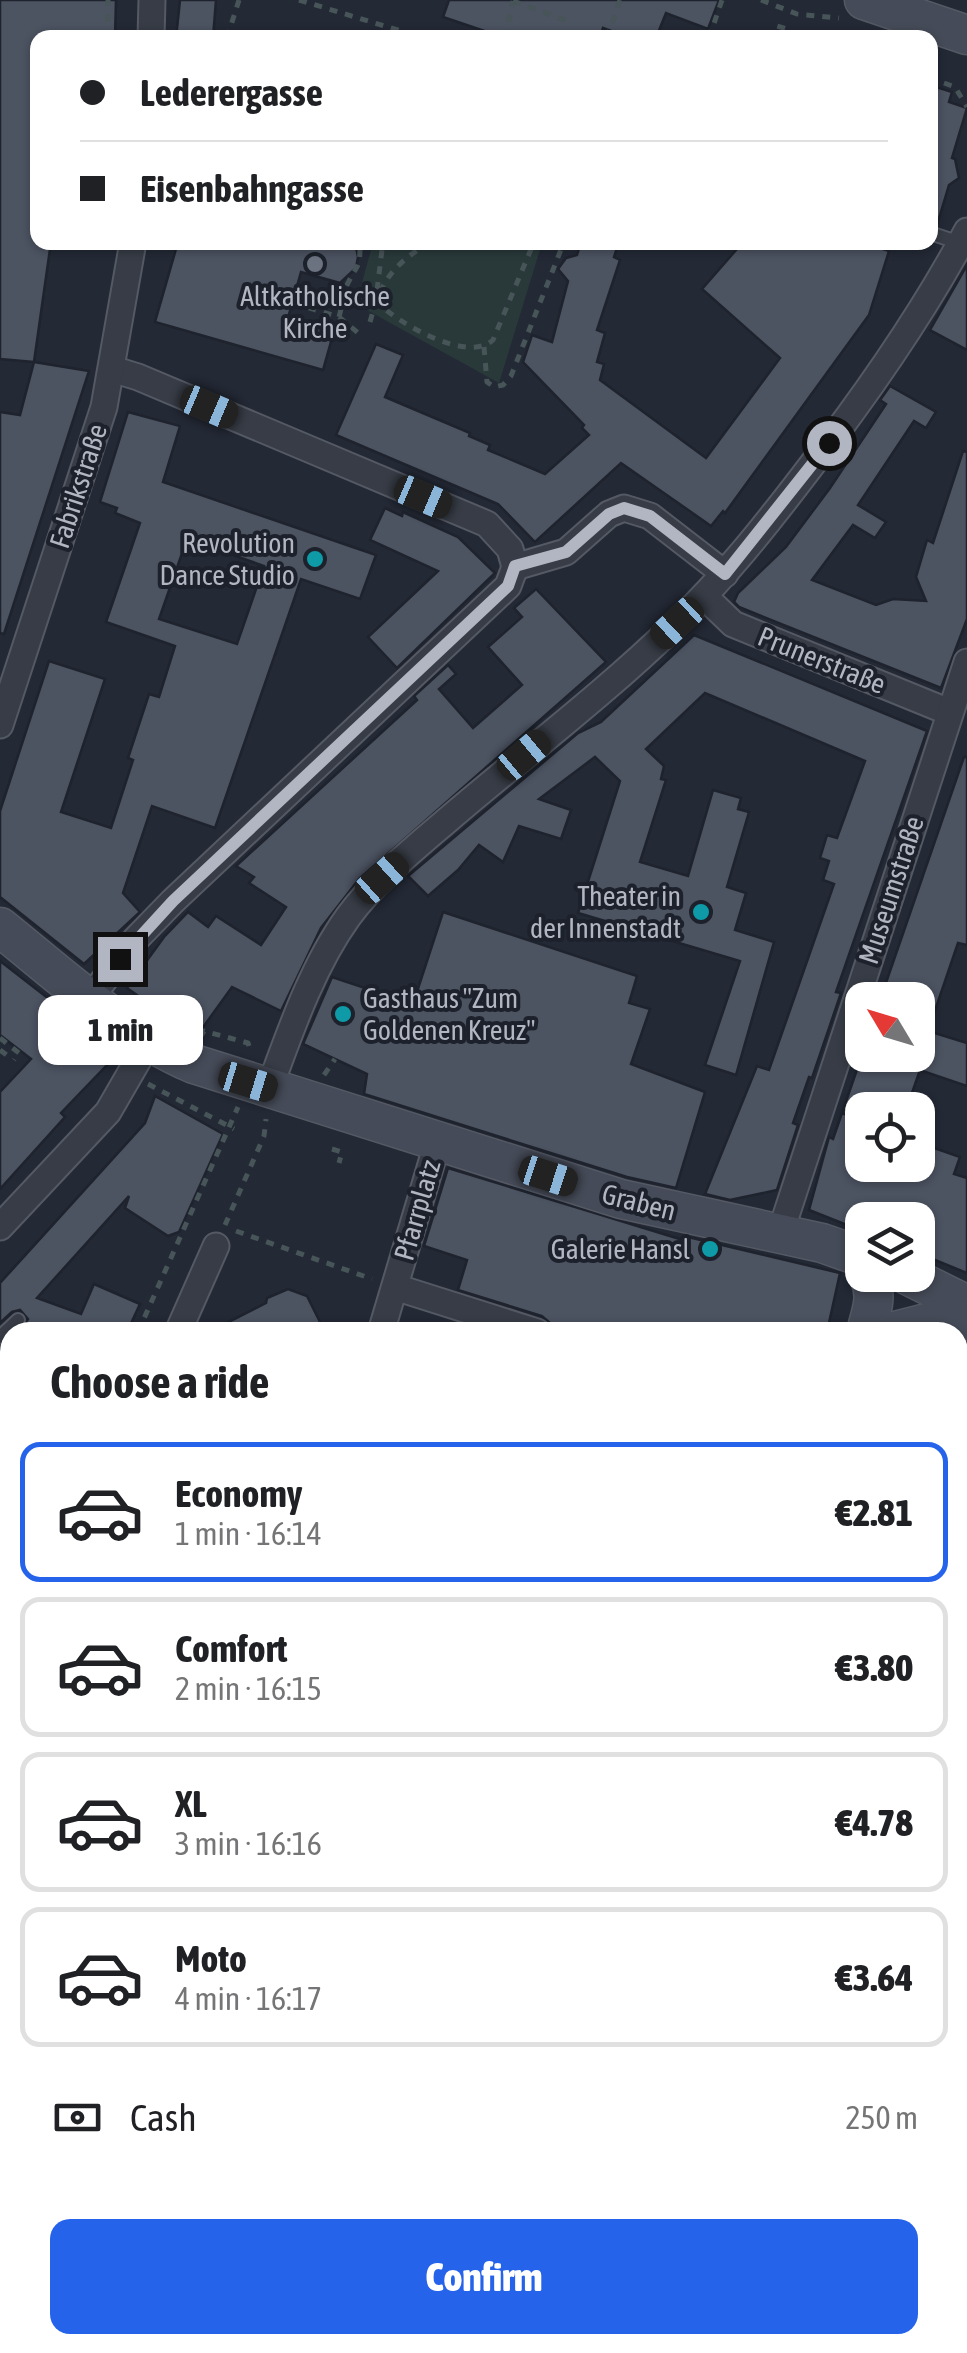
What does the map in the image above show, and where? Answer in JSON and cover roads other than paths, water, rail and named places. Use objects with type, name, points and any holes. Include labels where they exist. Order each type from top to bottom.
[{"type":"main road","points":[[859,11],[967,34]]},
{"type":"main road","name":"Pfarrplatz","points":[[0,928],[149,1041],[194,1064],[438,1141]]},
{"type":"main road","name":"Graben","points":[[438,1141],[621,1199],[780,1234],[845,1257]]},
{"type":"main road","points":[[935,1289],[967,1305]]},
{"type":"main road","name":"Graben","points":[[869,1322],[873,1292]]},
{"type":"main road","points":[[930,1322],[967,1320]]},
{"type":"street","points":[[151,30],[152,0]]},
{"type":"street","points":[[269,1089],[316,975],[361,901],[434,832],[552,731],[598,698],[725,574],[894,352],[963,244]]},
{"type":"street","name":"Fabrikstraße","points":[[0,725],[104,407],[132,250]]},
{"type":"street","points":[[90,998],[136,939],[173,901],[508,586],[515,566],[510,549],[487,524],[112,369]]},
{"type":"street","points":[[515,566],[566,552],[609,514],[624,508],[650,516],[725,574]]},
{"type":"street","name":"Prunerstraße","points":[[704,596],[733,624],[949,712]]},
{"type":"street","name":"Museumstraße","points":[[780,1234],[967,662]]},
{"type":"street","points":[[0,1227],[108,1112],[149,1041]]},
{"type":"street","name":"Pfarrplatz","points":[[384,1322],[438,1141]]},
{"type":"street","points":[[182,1322],[220,1236]]},
{"type":"street","points":[[395,1287],[505,1322]]},
{"type":"lane","points":[[938,235],[963,244]]},
{"type":"place","name":"Altkatholische Kirche","points":[[315,264]]},
{"type":"place","name":"Revolution Dance Studio","points":[[315,559]]},
{"type":"place","name":"Theater in der Innenstadt","points":[[701,912]]},
{"type":"place","name":"Gasthaus \"Zum Goldenen Kreuz\"","points":[[343,1014]]},
{"type":"place","name":"Galerie Hansl","points":[[710,1249]]}]
